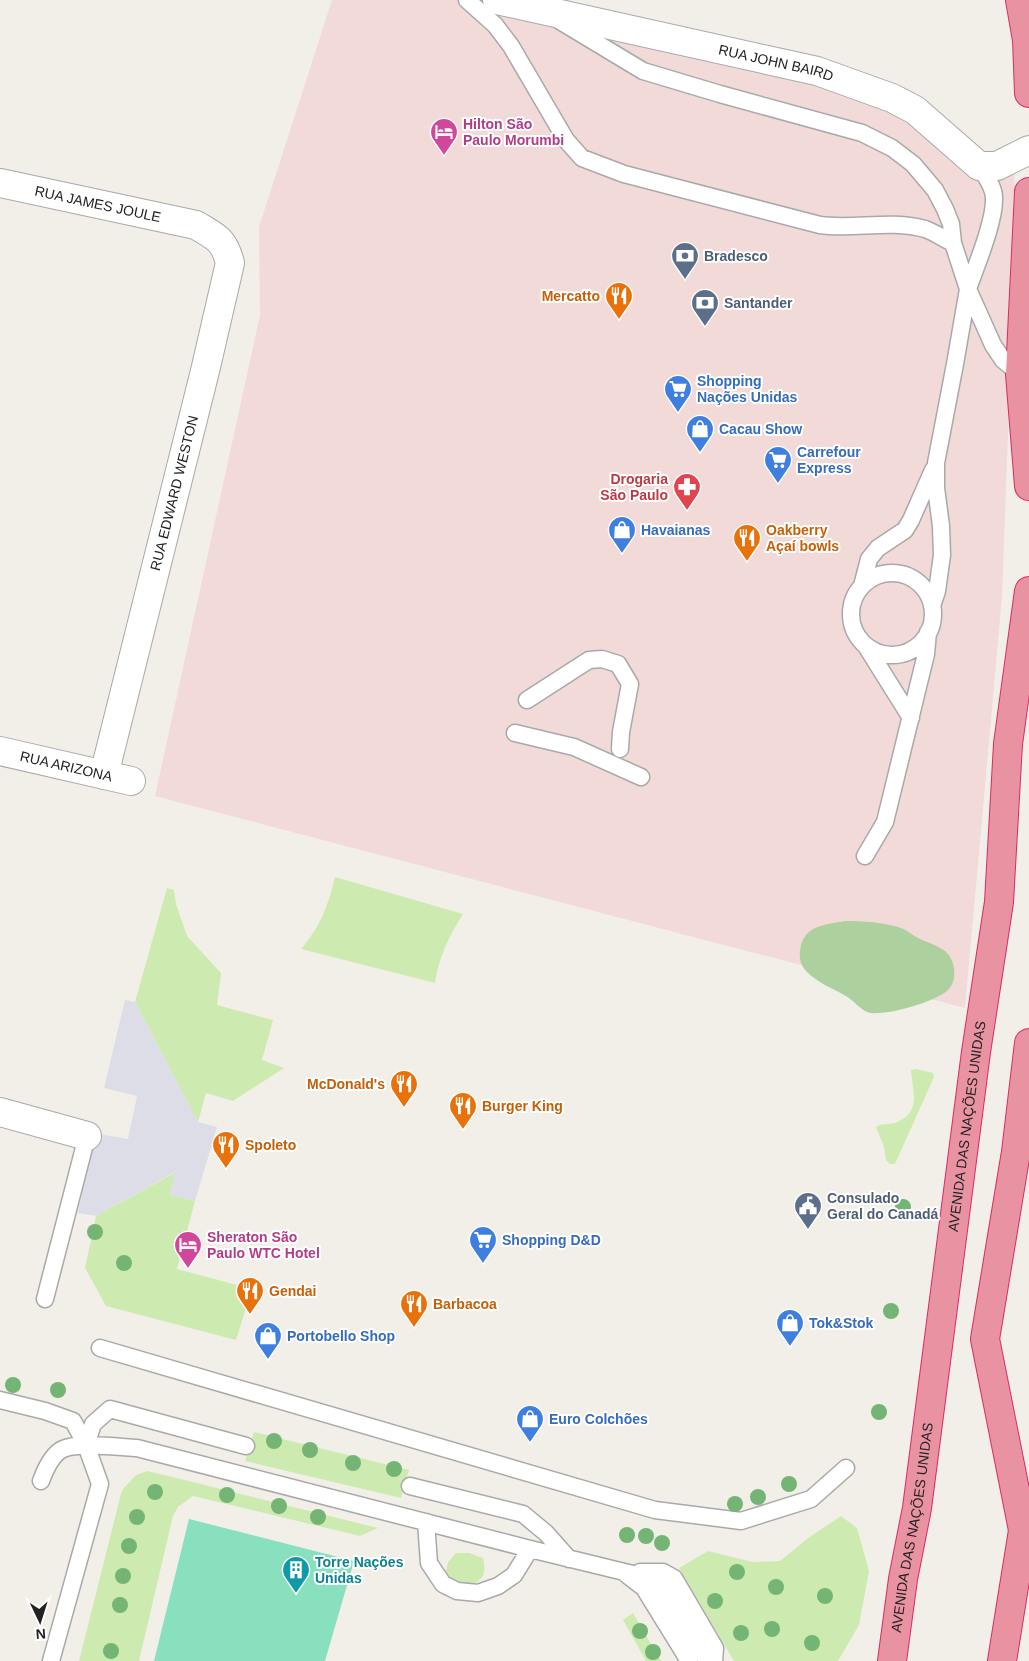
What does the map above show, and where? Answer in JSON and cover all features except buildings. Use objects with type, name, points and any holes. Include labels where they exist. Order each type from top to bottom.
[{"type":"highway","points":[[1020,0],[1027,40],[1029,93]]},
{"type":"highway","points":[[1029,192],[1020,374],[1029,486]]},
{"type":"highway","name":"AVENIDA DAS NAÇÕES UNIDAS","points":[[892,1661],[903,1579],[917,1508],[974,1062],[999,902],[1008,744],[1029,591]]},
{"type":"highway","points":[[1023,1530],[985,1339],[1016,1152],[1029,1043]]},
{"type":"highway","points":[[1002,1661],[1029,1486]]},
{"type":"street","name":"RUA JOHN BAIRD","points":[[497,0],[817,71],[892,98],[915,110],[979,166]]},
{"type":"street","points":[[979,166],[997,166],[1029,150]]},
{"type":"street","name":"RUA JAMES JOULE","points":[[0,183],[196,225]]},
{"type":"street","name":"RUA EDWARD WESTON","points":[[104,775],[230,264],[226,249],[216,237],[196,225]]},
{"type":"street","name":"RUA ARIZONA","points":[[0,751],[131,781]]},
{"type":"street","points":[[0,1112],[88,1136]]},
{"type":"lane","points":[[467,0],[495,25],[512,46],[566,140],[582,158],[624,174],[820,225],[834,227],[893,225],[925,229],[953,244]]},
{"type":"lane","points":[[543,11],[643,70],[720,94],[862,133],[892,148],[913,164],[935,190],[951,224],[953,244],[968,289],[993,345],[1003,360],[1020,374]]},
{"type":"lane","points":[[932,606],[937,591],[942,555],[941,526],[936,488],[936,463],[968,289],[990,220],[994,197],[990,184],[979,166]]},
{"type":"lane","points":[[862,586],[872,578],[896,573],[916,581],[924,589],[932,606],[931,628],[914,649],[902,654],[888,655],[876,652],[856,635],[851,609],[855,597],[862,586],[869,559],[878,548],[904,530],[912,520],[936,463]]},
{"type":"lane","points":[[865,856],[885,822],[926,654],[928,632]]},
{"type":"lane","points":[[865,644],[910,718]]},
{"type":"lane","points":[[527,700],[589,660],[602,659],[618,664],[630,684],[620,732],[620,749]]},
{"type":"lane","points":[[515,733],[574,747],[641,777]]},
{"type":"lane","points":[[45,1299],[88,1136]]},
{"type":"lane","points":[[100,1348],[655,1510],[741,1521],[811,1499],[846,1468]]},
{"type":"lane","points":[[0,1400],[72,1421],[86,1445],[100,1484],[51,1661]]},
{"type":"lane","points":[[86,1445],[93,1424],[110,1409],[246,1446]]},
{"type":"lane","points":[[41,1480],[47,1465],[62,1449],[86,1445],[137,1448],[569,1559],[645,1576],[661,1586],[707,1661]]},
{"type":"lane","points":[[410,1486],[523,1514],[546,1533],[569,1559]]},
{"type":"lane","points":[[426,1522],[429,1563],[443,1584],[457,1591],[478,1593],[498,1586],[514,1575],[530,1549]]},
{"type":"lane","points":[[626,1573],[649,1570],[663,1572],[674,1578],[715,1648],[714,1661]]},
{"type":"lane","points":[[626,1573],[644,1588],[689,1661]]},
{"type":"shaded area","points":[[332,0],[497,0],[817,71],[958,149],[1014,158],[1015,244],[1002,597],[965,1008],[155,796],[260,315],[259,227]]},
{"type":"shaded area","points":[[125,1000],[135,1002],[198,1122],[217,1127],[195,1201],[170,1195],[175,1172],[96,1216],[78,1213],[94,1133],[128,1139],[137,1096],[104,1088]]},
{"type":"green space","points":[[335,877],[463,914],[445,947],[435,983],[301,949],[313,933],[322,916]]},
{"type":"green space","points":[[167,888],[174,890],[176,904],[187,936],[221,973],[217,1005],[273,1020],[262,1060],[284,1068],[233,1101],[206,1093],[198,1122],[135,1002]]},
{"type":"green space","points":[[845,921],[888,924],[903,929],[942,949],[953,964],[954,980],[952,985],[943,994],[910,1007],[884,1013],[864,1011],[849,998],[812,976],[803,967],[800,960],[802,942],[810,931],[822,925]]},
{"type":"green space","points":[[916,1069],[933,1073],[934,1077],[895,1164],[890,1164],[886,1160],[884,1147],[876,1127],[895,1123],[909,1113],[913,1107],[914,1100],[911,1070]]},
{"type":"green space","points":[[176,1172],[170,1195],[195,1201],[177,1269],[252,1289],[236,1340],[106,1306],[85,1268],[96,1216]]},
{"type":"green space","points":[[254,1432],[409,1470],[401,1498],[245,1461]]},
{"type":"green space","points":[[147,1471],[378,1528],[360,1536],[193,1496],[178,1507],[173,1516],[139,1661],[79,1661],[122,1490],[136,1475]]},
{"type":"green space","points":[[841,1516],[857,1528],[869,1571],[859,1625],[838,1661],[734,1661],[679,1568],[708,1551],[753,1562],[780,1561],[808,1538]]},
{"type":"green space","points":[[189,1519],[354,1561],[325,1661],[154,1661]]},
{"type":"green space","points":[[456,1553],[469,1553],[483,1558],[483,1575],[471,1586],[452,1581],[446,1571],[448,1562]]},
{"type":"green space","points":[[633,1613],[661,1661],[646,1661],[623,1620]]},
{"type":"place","name":"Hilton São Paulo Morumbi","points":[[444,156]]},
{"type":"place","name":"Bradesco","points":[[685,280]]},
{"type":"place","name":"Mercatto","points":[[619,320]]},
{"type":"place","name":"Santander","points":[[705,327]]},
{"type":"place","name":"Shopping Nações Unidas","points":[[678,413]]},
{"type":"place","name":"Cacau Show","points":[[700,453]]},
{"type":"place","name":"Carrefour Express","points":[[778,484]]},
{"type":"place","name":"Drogaria São Paulo","points":[[687,511]]},
{"type":"place","name":"Havaianas","points":[[622,554]]},
{"type":"place","name":"Oakberry Açaí bowls","points":[[747,562]]},
{"type":"place","name":"McDonald's","points":[[404,1108]]},
{"type":"place","name":"Burger King","points":[[463,1130]]},
{"type":"place","name":"Spoleto","points":[[226,1169]]},
{"type":"place","name":"Consulado Geral do Canadá","points":[[808,1230]]},
{"type":"place","name":"Shopping D&D","points":[[483,1264]]},
{"type":"place","name":"Sheraton São Paulo WTC Hotel","points":[[188,1269]]},
{"type":"place","name":"Gendai","points":[[250,1315]]},
{"type":"place","name":"Barbacoa","points":[[414,1328]]},
{"type":"place","name":"Tok&Stok","points":[[790,1347]]},
{"type":"place","name":"Portobello Shop","points":[[268,1360]]},
{"type":"place","name":"Euro Colchões","points":[[530,1443]]},
{"type":"place","name":"Torre Nações Unidas","points":[[296,1594]]}]
